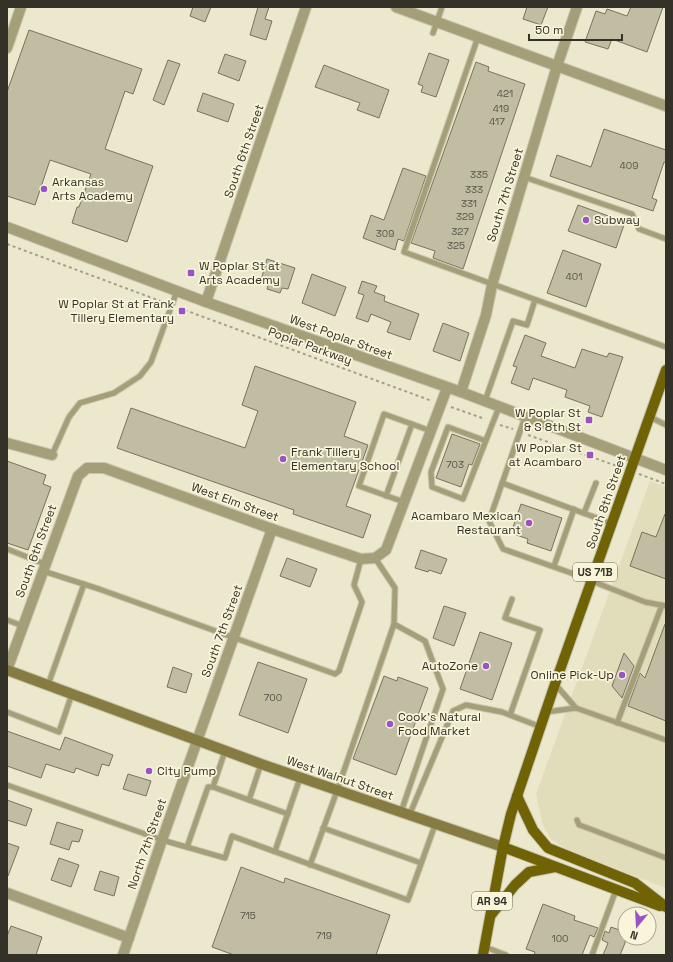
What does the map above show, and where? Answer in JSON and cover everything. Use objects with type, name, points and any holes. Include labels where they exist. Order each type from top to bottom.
[{"type":"main road","name":"South 8th Street","points":[[502,847],[517,796],[555,684],[650,417],[663,390],[666,370]]},
{"type":"main road","name":"West Walnut Street","points":[[7,670],[196,741],[502,847],[666,908]]},
{"type":"main road","points":[[517,796],[533,830],[548,848],[635,883],[666,908]]},
{"type":"main road","name":"AR 94","points":[[484,951],[502,847]]},
{"type":"main road","name":"AR 94","points":[[490,917],[515,885],[529,872],[555,867]]},
{"type":"street","points":[[7,48],[21,7]]},
{"type":"street","name":"South 6th Street","points":[[206,302],[306,7]]},
{"type":"street","points":[[396,7],[666,106]]},
{"type":"street","name":"South 7th Street","points":[[461,392],[486,315],[492,285],[557,66],[577,7]]},
{"type":"street","name":"West Poplar Street","points":[[7,227],[177,292],[461,392],[666,470]]},
{"type":"street","points":[[375,558],[386,550],[447,388]]},
{"type":"street","points":[[7,443],[52,455]]},
{"type":"street","name":"South 6th Street","points":[[7,670],[78,476],[87,468]]},
{"type":"street","name":"West Elm Street","points":[[87,468],[104,468],[272,530],[361,560],[375,558]]},
{"type":"street","name":"South 7th Street","points":[[196,741],[272,530]]},
{"type":"street","name":"North 7th Street","points":[[123,955],[196,741]]},
{"type":"street","points":[[7,893],[129,938]]},
{"type":"lane","points":[[433,33],[442,7]]},
{"type":"lane","points":[[478,37],[404,252],[666,348]]},
{"type":"lane","points":[[524,178],[632,214],[639,228],[666,239]]},
{"type":"lane","points":[[52,455],[69,417],[80,404],[114,393],[140,376],[151,362],[177,292]]},
{"type":"lane","points":[[485,401],[513,321],[527,325],[535,300]]},
{"type":"lane","points":[[486,441],[448,427],[431,472],[432,487],[463,499],[486,441],[499,407]]},
{"type":"lane","points":[[404,502],[359,486],[384,414],[431,431]]},
{"type":"lane","points":[[525,417],[489,521],[503,549],[554,566],[645,602],[664,605],[617,723]]},
{"type":"lane","points":[[650,417],[666,425]]},
{"type":"lane","points":[[386,496],[412,424]]},
{"type":"lane","points":[[584,513],[596,483]]},
{"type":"lane","points":[[502,484],[612,524]]},
{"type":"lane","points":[[554,566],[574,510]]},
{"type":"lane","points":[[7,549],[44,568],[84,584],[335,674],[339,671],[362,602],[354,585],[361,560]]},
{"type":"lane","points":[[310,865],[394,624],[395,588],[375,558]]},
{"type":"lane","points":[[48,685],[84,584]]},
{"type":"lane","points":[[510,715],[540,630],[505,618],[512,599]]},
{"type":"lane","points":[[7,620],[23,626]]},
{"type":"lane","points":[[394,624],[425,642],[443,689],[405,814]]},
{"type":"lane","points":[[555,684],[576,708]]},
{"type":"lane","points":[[7,712],[59,732],[72,694]]},
{"type":"lane","points":[[405,814],[453,712],[466,705],[502,712],[541,727]]},
{"type":"lane","points":[[546,712],[576,708],[666,740]]},
{"type":"lane","points":[[213,787],[225,751]]},
{"type":"lane","points":[[249,800],[261,764]]},
{"type":"lane","points":[[275,851],[300,778]]},
{"type":"lane","points":[[7,785],[162,840],[225,858],[232,836],[408,900],[435,825]]},
{"type":"lane","points":[[187,847],[208,787],[213,787],[288,814]]},
{"type":"lane","points":[[577,820],[580,825],[666,858]]},
{"type":"lane","points":[[323,828],[421,864]]},
{"type":"lane","points":[[592,955],[616,890]]},
{"type":"lane","points":[[484,951],[506,955]]},
{"type":"path","name":"Poplar Parkway","points":[[7,244],[441,404],[607,462]]},
{"type":"shaded area","points":[[650,481],[666,487],[666,888],[566,849],[551,839],[543,825],[536,794]]},
{"type":"building","points":[[193,7],[211,7],[205,22],[190,16]]},
{"type":"building","points":[[258,7],[269,7],[265,19],[272,21],[266,40],[250,35]]},
{"type":"building","points":[[527,7],[548,7],[541,25],[523,19]]},
{"type":"building","points":[[631,7],[663,7],[647,52],[612,39],[608,49],[585,42],[596,11],[605,14],[607,9],[627,16]]},
{"type":"building","points":[[29,30],[142,69],[133,94],[125,91],[105,149],[153,166],[127,242],[72,223],[91,174],[50,160],[35,205],[7,196],[7,92]]},
{"type":"building","points":[[429,53],[449,60],[436,97],[421,92],[423,86],[418,84]]},
{"type":"building","points":[[225,54],[246,61],[239,81],[218,73]]},
{"type":"building","points":[[168,60],[180,64],[164,105],[153,100]]},
{"type":"building","points":[[476,62],[489,67],[488,71],[525,84],[463,269],[433,258],[435,251],[411,243]]},
{"type":"building","points":[[324,65],[389,90],[379,118],[357,110],[360,103],[315,87]]},
{"type":"building","points":[[203,93],[234,104],[228,122],[197,111]]},
{"type":"building","points":[[604,129],[666,150],[666,163],[664,162],[652,198],[657,200],[653,211],[550,176],[557,155],[591,167]]},
{"type":"building","points":[[403,168],[426,176],[404,241],[398,239],[395,250],[363,238],[371,215],[384,220]]},
{"type":"building","points":[[578,205],[625,222],[616,248],[568,231]]},
{"type":"building","points":[[563,250],[601,264],[586,307],[547,293]]},
{"type":"building","points":[[267,259],[295,268],[288,289],[282,288],[280,293],[267,289],[269,282],[261,280]]},
{"type":"building","points":[[312,274],[346,287],[335,316],[302,303]]},
{"type":"building","points":[[362,281],[377,286],[374,292],[385,296],[384,301],[419,314],[410,340],[387,332],[391,322],[371,314],[368,322],[356,318],[364,295],[358,293]]},
{"type":"building","points":[[443,323],[469,333],[460,361],[433,351]]},
{"type":"building","points":[[525,335],[546,343],[541,356],[575,368],[582,349],[607,357],[609,353],[623,357],[602,417],[588,412],[590,406],[565,397],[567,390],[533,378],[529,390],[511,383],[517,367],[513,366]]},
{"type":"building","points":[[255,366],[356,402],[344,436],[368,445],[346,506],[371,515],[363,538],[293,514],[294,510],[117,448],[131,408],[245,448],[258,411],[242,405]]},
{"type":"building","points":[[452,434],[480,444],[472,465],[469,464],[461,487],[436,478]]},
{"type":"building","points":[[7,461],[46,475],[43,484],[51,487],[28,550],[7,543]]},
{"type":"building","points":[[521,504],[562,518],[551,551],[527,543],[528,539],[511,533]]},
{"type":"building","points":[[665,514],[666,579],[630,566],[642,532],[656,537]]},
{"type":"building","points":[[421,550],[447,559],[441,574],[415,568]]},
{"type":"building","points":[[287,558],[317,569],[310,587],[280,576]]},
{"type":"building","points":[[444,606],[466,613],[454,646],[433,638]]},
{"type":"building","points":[[665,624],[666,721],[628,706],[640,673],[645,678]]},
{"type":"building","name":"AutoZone","points":[[480,632],[512,643],[492,700],[460,689]]},
{"type":"building","name":"Online Pick-Up","points":[[624,653],[634,666],[622,698],[612,686]]},
{"type":"building","points":[[258,662],[307,679],[288,733],[239,715]]},
{"type":"building","points":[[173,667],[192,674],[186,693],[167,687]]},
{"type":"building","name":"Cook's Natural Food Market","points":[[384,676],[397,681],[398,677],[428,688],[396,775],[353,759]]},
{"type":"building","points":[[7,731],[60,750],[65,737],[113,755],[109,766],[102,764],[98,776],[76,768],[74,773],[46,764],[41,778],[7,766]]},
{"type":"building","points":[[128,774],[151,781],[146,796],[123,789]]},
{"type":"building","points":[[7,800],[32,809],[26,826],[7,820]]},
{"type":"building","points":[[57,822],[83,830],[79,842],[72,841],[69,850],[50,844]]},
{"type":"building","points":[[7,843],[19,847],[8,876],[7,876]]},
{"type":"building","points":[[59,858],[79,865],[71,887],[51,880]]},
{"type":"building","points":[[241,867],[284,883],[285,878],[390,915],[376,955],[234,955],[212,947]]},
{"type":"building","points":[[100,871],[119,877],[114,896],[94,890]]},
{"type":"building","points":[[543,904],[575,916],[574,920],[598,928],[594,937],[590,935],[582,955],[534,955],[535,952],[526,949]]},
{"type":"building","points":[[11,926],[42,937],[36,955],[7,955],[7,936]]},
{"type":"building","points":[[611,927],[617,929],[617,946],[624,946],[620,955],[603,955],[608,943],[602,940],[605,931],[609,933]]},
{"type":"place","name":"Arkansas Arts Academy","points":[[44,189]]},
{"type":"place","name":"Subway","points":[[586,220]]},
{"type":"place","name":"W Poplar St at Arts Academy","points":[[191,273]]},
{"type":"place","name":"W Poplar St at Frank Tillery Elementary","points":[[182,311]]},
{"type":"place","name":"W Poplar St & S 8th St","points":[[589,420]]},
{"type":"place","name":"W Poplar St at Acambaro","points":[[590,455]]},
{"type":"place","name":"Frank Tillery Elementary School","points":[[283,459]]},
{"type":"place","name":"Acambaro Mexican Restaurant","points":[[529,523]]},
{"type":"place","name":"AutoZone","points":[[486,666]]},
{"type":"place","name":"Online Pick-Up","points":[[622,675]]},
{"type":"place","name":"Cook's Natural Food Market","points":[[390,724]]},
{"type":"place","name":"City Pump","points":[[149,771]]}]
